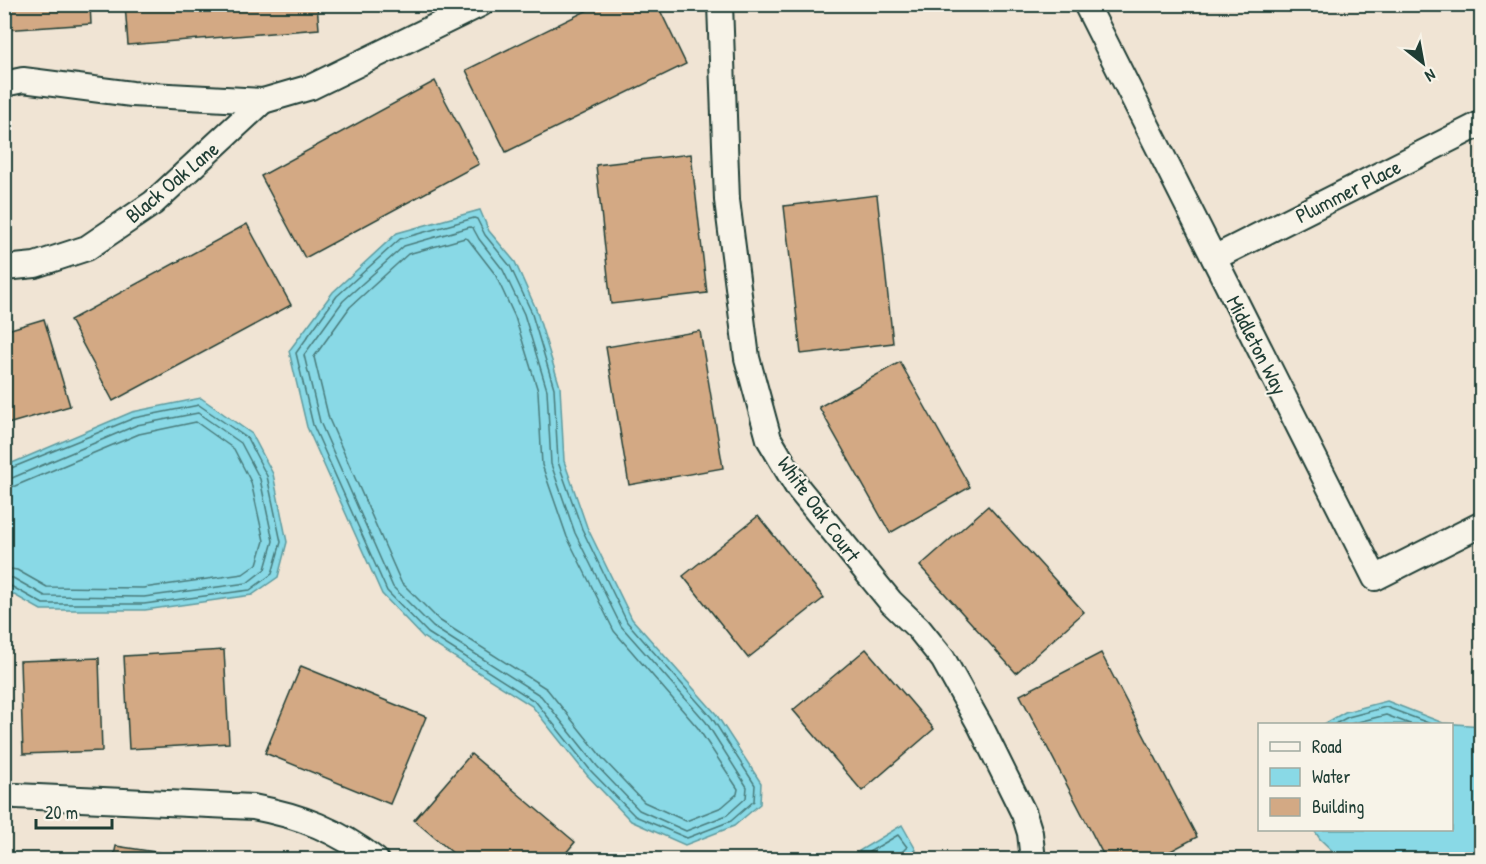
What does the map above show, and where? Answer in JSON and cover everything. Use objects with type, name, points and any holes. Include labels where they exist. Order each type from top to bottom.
[{"type":"street","name":"Black Oak Lane","points":[[4,84],[23,80],[132,94],[263,101],[311,87],[481,4]]},
{"type":"street","name":"White Oak Court","points":[[720,4],[727,200],[747,358],[769,438],[798,488],[891,602],[919,629],[943,659],[981,727],[1024,814],[1030,833],[1033,860]]},
{"type":"street","name":"Middleton Way","points":[[1086,4],[1375,578],[1482,524]]},
{"type":"street","name":"Black Oak Lane","points":[[4,268],[35,265],[87,248],[153,203],[263,101]]},
{"type":"street","name":"Plummer Place","points":[[1214,258],[1482,123]]},
{"type":"street","points":[[16,796],[253,807],[290,814],[326,829],[360,847],[376,860]]},
{"type":"water","points":[[480,210],[489,231],[515,262],[536,309],[560,387],[564,461],[587,527],[632,619],[716,714],[761,783],[760,804],[734,826],[685,845],[631,821],[587,775],[532,706],[424,638],[382,594],[307,427],[289,351],[333,292],[397,233]]},
{"type":"water","points":[[201,398],[252,434],[273,474],[287,542],[278,577],[252,595],[145,610],[41,610],[7,591],[4,586],[5,466],[132,412]]},
{"type":"water","points":[[1387,701],[1443,723],[1326,723],[1345,712]]},
{"type":"water","points":[[1453,724],[1481,726],[1481,859],[1341,859],[1315,831],[1453,831]]},
{"type":"water","points":[[902,825],[916,850],[901,859],[864,859],[859,851]]},
{"type":"building","points":[[4,4],[90,4],[91,24],[4,30]]},
{"type":"building","points":[[125,4],[317,4],[319,29],[128,45]]},
{"type":"building","points":[[600,4],[657,4],[686,64],[506,152],[466,70]]},
{"type":"building","points":[[435,81],[479,164],[305,258],[261,176]]},
{"type":"building","points":[[691,154],[707,293],[611,304],[596,165]]},
{"type":"building","points":[[877,195],[893,343],[801,354],[784,206]]},
{"type":"building","points":[[247,224],[291,305],[113,401],[70,320]]},
{"type":"building","points":[[44,319],[70,406],[4,425],[4,331]]},
{"type":"building","points":[[700,331],[723,468],[629,485],[606,347]]},
{"type":"building","points":[[900,362],[970,487],[890,533],[819,407]]},
{"type":"building","points":[[988,506],[1084,612],[1016,673],[920,566]]},
{"type":"building","points":[[758,516],[824,598],[748,658],[683,576]]},
{"type":"building","points":[[866,649],[934,729],[862,791],[793,710]]},
{"type":"building","points":[[224,650],[229,743],[129,749],[124,656]]},
{"type":"building","points":[[1101,653],[1197,837],[1154,860],[1106,860],[1020,695]]},
{"type":"building","points":[[99,658],[102,751],[23,754],[20,661]]},
{"type":"building","points":[[301,666],[426,717],[390,804],[265,753]]},
{"type":"building","points":[[471,754],[575,842],[560,860],[461,860],[414,820]]},
{"type":"building","points":[[116,846],[194,858],[194,860],[113,860]]}]
